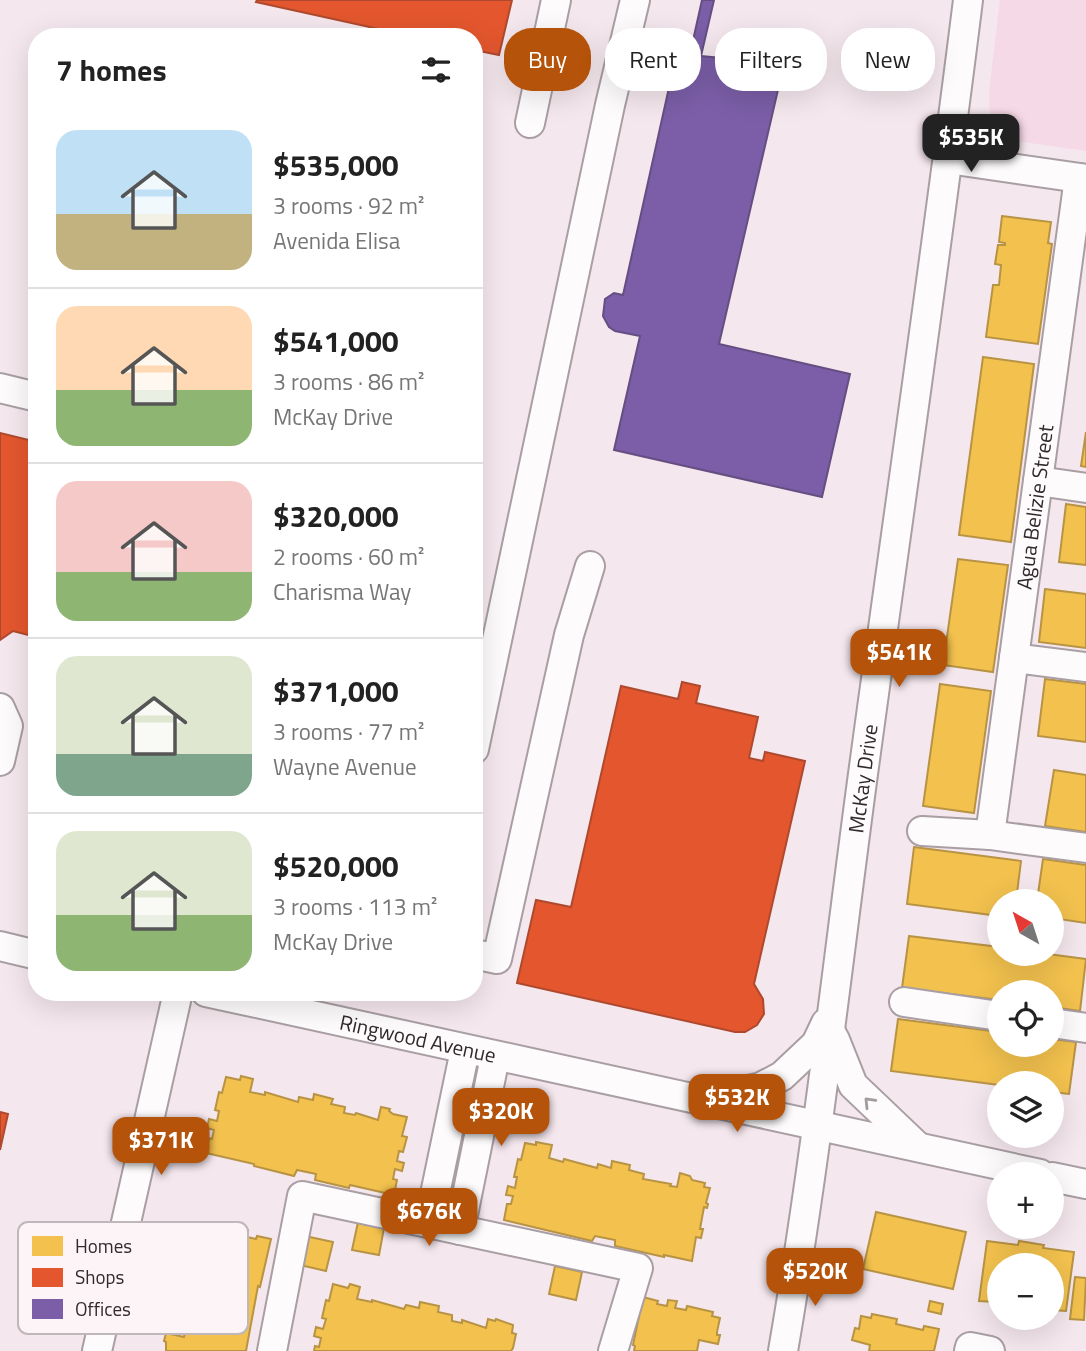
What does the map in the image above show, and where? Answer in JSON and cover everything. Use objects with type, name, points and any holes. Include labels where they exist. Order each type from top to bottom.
[{"type":"street","points":[[530,123],[556,0]]},
{"type":"street","points":[[483,708],[610,105],[635,0]]},
{"type":"street","name":"McKay Drive","points":[[783,1351],[811,1180],[830,1020],[968,0]]},
{"type":"street","points":[[948,159],[1083,178]]},
{"type":"street","name":"Agua Belizie Street","points":[[989,835],[1038,481],[1074,307],[1083,178]]},
{"type":"street","points":[[0,388],[28,395]]},
{"type":"street","points":[[1038,481],[1086,488]]},
{"type":"street","points":[[483,956],[497,959],[569,635],[590,566]]},
{"type":"street","points":[[1014,658],[1086,667]]},
{"type":"street","points":[[0,708],[8,726],[0,761]]},
{"type":"street","points":[[922,831],[989,835],[1086,848]]},
{"type":"street","points":[[0,946],[28,953]]},
{"type":"street","points":[[126,1222],[176,1001]]},
{"type":"street","name":"Ringwood Avenue","points":[[246,1001],[987,1163]]},
{"type":"street","points":[[904,1002],[987,1014]]},
{"type":"street","points":[[699,1101],[761,1087],[782,1076],[816,1044],[830,1020]]},
{"type":"street","points":[[830,1020],[853,1085],[919,1148]]},
{"type":"street","points":[[1064,1025],[1086,1028]]},
{"type":"street","points":[[429,1223],[465,1050]]},
{"type":"street","points":[[460,1230],[495,1057]]},
{"type":"street","points":[[1064,1179],[1086,1184]]},
{"type":"street","points":[[272,1351],[302,1196],[638,1268],[613,1351]]},
{"type":"street","points":[[969,1351],[970,1347],[990,1351]]},
{"type":"shaded area","points":[[1000,0],[1086,0],[1086,151],[1001,139],[990,119],[989,92]]},
{"type":"building: Homes","points":[[1002,216],[1051,222],[1048,243],[1052,244],[1038,344],[986,337],[993,285],[999,285],[1001,265],[995,264],[998,245],[1005,245],[999,242]]},
{"type":"building: Homes","points":[[983,357],[1034,364],[1011,542],[959,535]]},
{"type":"building: Homes","points":[[1086,432],[1086,467],[1081,466]]},
{"type":"building: Homes","points":[[1066,504],[1086,507],[1086,565],[1059,562]]},
{"type":"building: Homes","points":[[958,559],[1008,565],[993,672],[943,665]]},
{"type":"building: Homes","points":[[1045,589],[1086,594],[1086,648],[1039,642]]},
{"type":"building: Homes","points":[[1045,679],[1086,684],[1086,742],[1038,736]]},
{"type":"building: Homes","points":[[940,684],[991,691],[974,813],[923,806]]},
{"type":"building: Homes","points":[[1054,770],[1086,775],[1086,832],[1045,826]]},
{"type":"building: Homes","points":[[914,847],[1021,861],[1018,889],[987,889],[987,914],[907,904]]},
{"type":"building: Homes","points":[[1043,859],[1086,865],[1086,923],[1064,920],[1064,889],[1039,889]]},
{"type":"building: Homes","points":[[909,936],[987,946],[987,966],[1064,966],[1064,956],[1086,959],[1080,1011],[1064,1009],[1064,980],[987,980],[987,999],[902,988]]},
{"type":"building: Homes","points":[[898,1019],[987,1030],[987,1057],[1064,1057],[1064,1040],[1076,1042],[1069,1094],[1064,1093],[1064,1071],[987,1071],[987,1083],[891,1071]]},
{"type":"building: Homes","points":[[241,1076],[253,1079],[250,1092],[265,1095],[265,1092],[298,1102],[299,1097],[313,1100],[314,1094],[333,1099],[331,1104],[345,1107],[344,1113],[356,1113],[378,1120],[381,1107],[390,1109],[393,1114],[407,1117],[402,1136],[407,1137],[397,1161],[404,1163],[402,1171],[395,1169],[393,1179],[397,1180],[394,1195],[315,1180],[316,1174],[297,1170],[294,1176],[206,1153],[214,1130],[207,1128],[209,1119],[217,1121],[219,1111],[215,1110],[219,1092],[222,1093],[226,1077],[240,1080]]},
{"type":"building: Homes","points":[[536,1142],[552,1145],[549,1158],[563,1162],[564,1159],[597,1168],[598,1164],[611,1168],[612,1161],[630,1165],[629,1170],[644,1174],[643,1179],[671,1184],[670,1186],[677,1187],[680,1173],[705,1183],[704,1187],[710,1188],[706,1203],[708,1204],[707,1208],[704,1207],[701,1238],[696,1237],[692,1261],[615,1246],[615,1240],[595,1236],[592,1241],[504,1220],[507,1204],[511,1204],[513,1196],[506,1195],[508,1186],[515,1188],[517,1177],[514,1177],[518,1159],[521,1160],[525,1143],[536,1145]]},
{"type":"building: Homes","points":[[876,1212],[966,1232],[953,1289],[863,1269]]},
{"type":"building: Homes","points":[[358,1222],[384,1228],[379,1255],[352,1250]]},
{"type":"building: Homes","points":[[305,1236],[333,1242],[326,1271],[300,1265]]},
{"type":"building: Homes","points":[[248,1237],[271,1239],[260,1287],[258,1286],[246,1351],[166,1351],[166,1334],[184,1337],[185,1334],[248,1334]]},
{"type":"building: Homes","points":[[987,1241],[1018,1245],[1019,1241],[1044,1245],[1043,1248],[1074,1252],[1066,1311],[1064,1253],[987,1253],[987,1302],[979,1301]]},
{"type":"building: Homes","points":[[555,1266],[582,1272],[576,1300],[549,1294]]},
{"type":"building: Homes","points":[[1075,1277],[1086,1278],[1084,1320],[1070,1319]]},
{"type":"building: Homes","points":[[333,1284],[348,1288],[350,1284],[360,1287],[357,1299],[372,1300],[404,1309],[406,1305],[419,1308],[420,1302],[439,1306],[438,1312],[452,1315],[452,1321],[462,1323],[462,1320],[486,1328],[488,1319],[496,1319],[513,1325],[512,1333],[516,1334],[513,1348],[511,1351],[314,1351],[315,1346],[319,1347],[321,1338],[314,1336],[316,1327],[323,1329],[326,1319],[322,1318],[326,1300],[329,1301]]},
{"type":"building: Homes","points":[[643,1297],[667,1306],[668,1300],[677,1301],[675,1308],[686,1310],[687,1306],[713,1312],[712,1316],[720,1318],[718,1344],[699,1340],[697,1351],[634,1351]]},
{"type":"building: Homes","points":[[930,1301],[943,1304],[941,1314],[928,1311]]},
{"type":"building: Homes","points":[[872,1314],[897,1319],[896,1324],[923,1330],[924,1326],[939,1329],[934,1351],[869,1351],[870,1345],[852,1340],[855,1328],[859,1329],[861,1316],[871,1318]]},
{"type":"building: Shops","points":[[512,0],[499,55],[483,52],[483,28],[374,28],[256,2]]},
{"type":"building: Shops","points":[[0,433],[28,440],[28,635],[13,631],[0,640]]},
{"type":"building: Shops","points":[[682,682],[700,686],[696,703],[758,717],[749,758],[763,761],[765,752],[805,761],[754,984],[763,999],[764,1014],[757,1025],[745,1032],[735,1032],[517,983],[536,900],[571,907],[621,686],[678,699]]},
{"type":"building: Shops","points":[[0,1112],[8,1114],[0,1150]]},
{"type":"building: Offices","points":[[702,0],[714,0],[701,56],[701,28],[696,28]]},
{"type":"building: Offices","points":[[701,56],[715,57],[715,91],[778,91],[719,344],[850,374],[822,497],[614,450],[640,336],[615,331],[609,327],[603,316],[605,299],[614,293],[623,295],[668,91],[701,91]]}]
